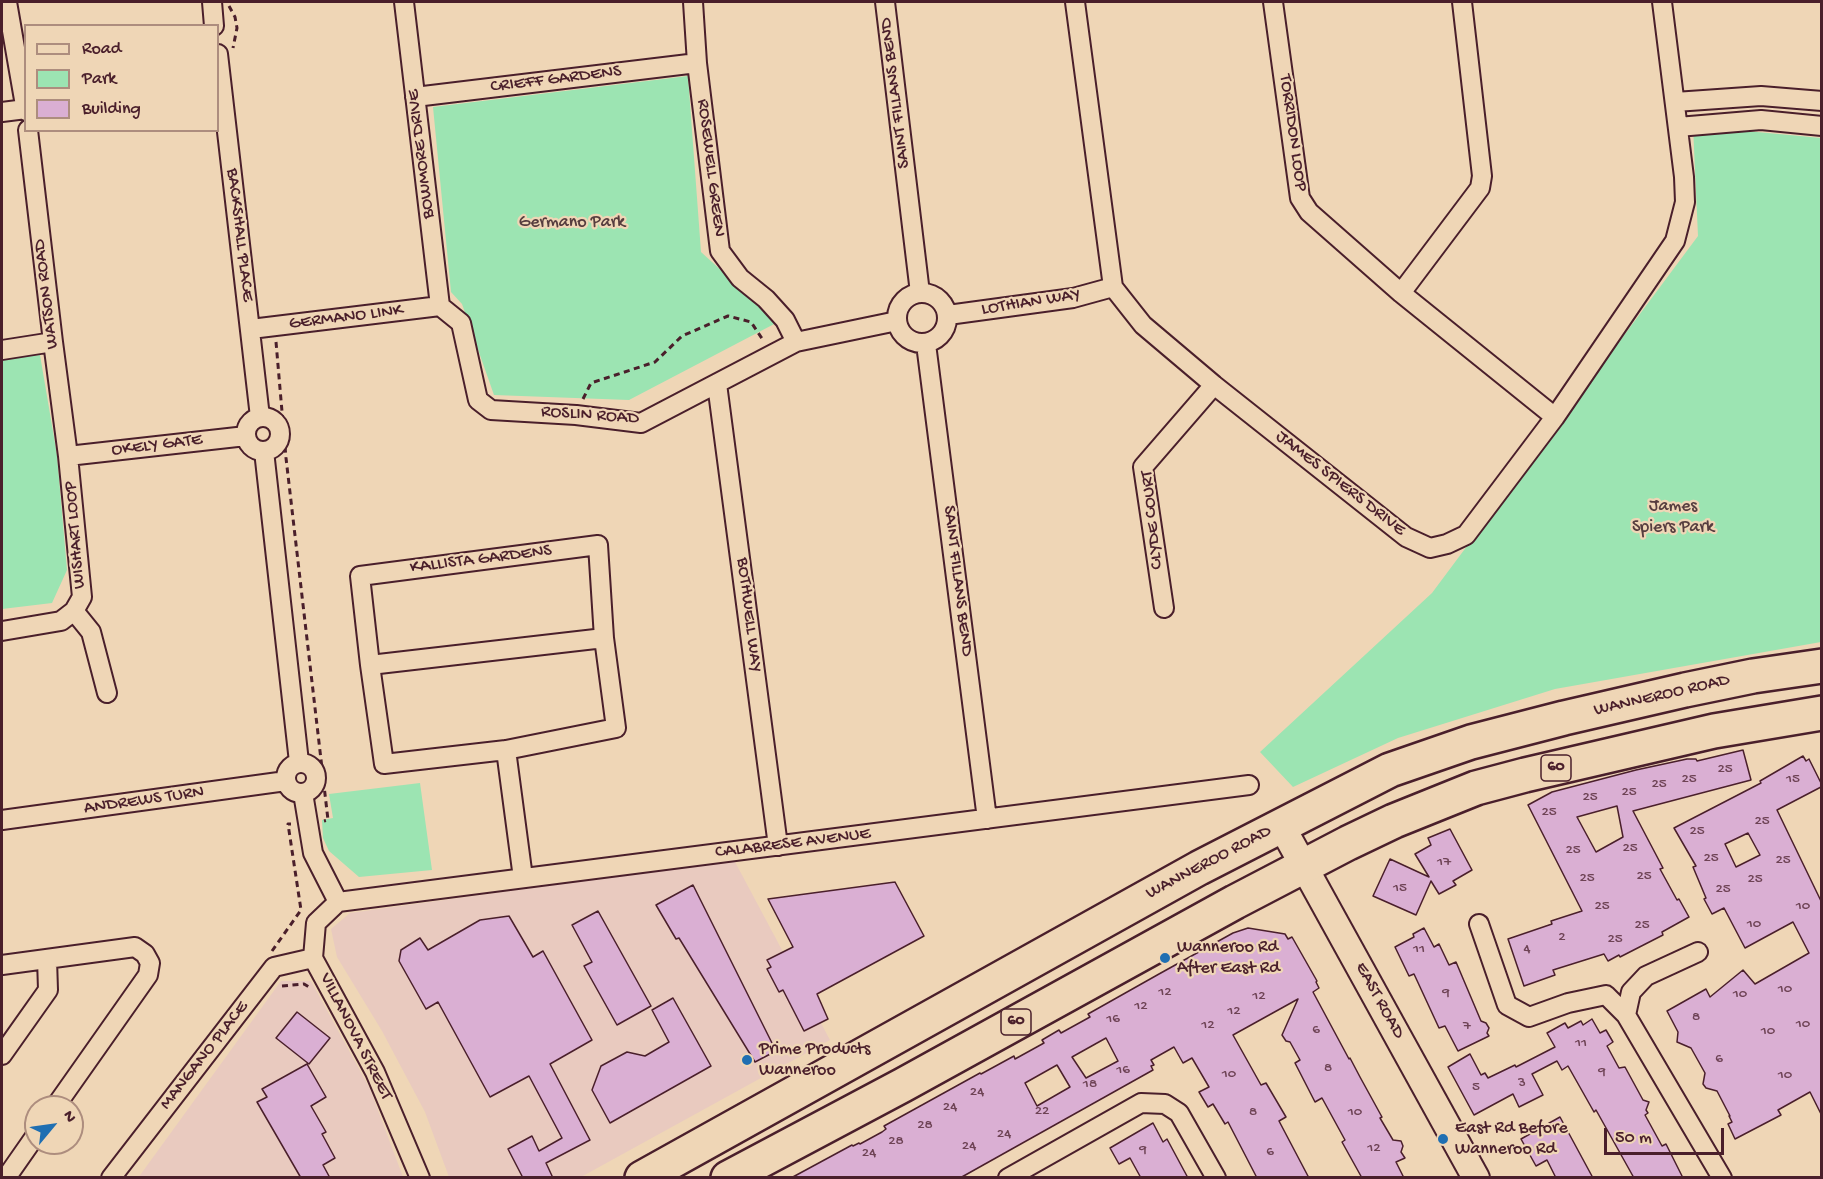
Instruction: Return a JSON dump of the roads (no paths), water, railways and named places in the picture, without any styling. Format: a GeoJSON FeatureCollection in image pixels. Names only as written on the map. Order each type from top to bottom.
{"type":"FeatureCollection","features":[{"type":"Feature","properties":{"kind":"highway","name":"WANNEROO ROAD"},"geometry":{"type":"LineString","coordinates":[[642,1178],[895,1035],[1281,825],[1390,770],[1471,742],[1685,690],[1753,676],[1821,666]]}},
{"type":"Feature","properties":{"kind":"highway","name":"60"},"geometry":{"type":"LineString","coordinates":[[728,1178],[1304,866],[1394,821],[1476,788],[1535,773],[1714,731],[1821,713]]}},
{"type":"Feature","properties":{"kind":"highway"},"geometry":{"type":"LineString","coordinates":[[765,1110],[809,1096],[928,1032],[941,1031],[949,1039],[951,1048],[946,1061]]}},
{"type":"Feature","properties":{"kind":"street"},"geometry":{"type":"LineString","coordinates":[[7,2],[24,104]]}},
{"type":"Feature","properties":{"kind":"street"},"geometry":{"type":"LineString","coordinates":[[212,2],[214,24]]}},
{"type":"Feature","properties":{"kind":"street","name":"BOWMORE DRIVE"},"geometry":{"type":"LineString","coordinates":[[404,2],[440,306]]}},
{"type":"Feature","properties":{"kind":"street","name":"ROSEWELL GREEN"},"geometry":{"type":"LineString","coordinates":[[693,2],[697,63],[720,251],[740,278],[766,299],[785,320],[796,342]]}},
{"type":"Feature","properties":{"kind":"street","name":"SAINT FILLANS BEND"},"geometry":{"type":"LineString","coordinates":[[885,2],[920,293]]}},
{"type":"Feature","properties":{"kind":"street"},"geometry":{"type":"LineString","coordinates":[[1075,2],[1113,287]]}},
{"type":"Feature","properties":{"kind":"street","name":"TORRIDON LOOP"},"geometry":{"type":"LineString","coordinates":[[1273,2],[1300,198],[1309,212],[1401,292],[1556,417]]}},
{"type":"Feature","properties":{"kind":"street"},"geometry":{"type":"LineString","coordinates":[[1401,292],[1480,188],[1482,176],[1462,2]]}},
{"type":"Feature","properties":{"kind":"street","name":"JAMES SPIERS DRIVE"},"geometry":{"type":"LineString","coordinates":[[1113,287],[1143,325],[1214,385],[1406,537],[1430,548],[1447,544],[1466,535],[1556,417],[1675,241],[1685,202],[1676,102],[1662,2]]}},
{"type":"Feature","properties":{"kind":"street","name":"CRIEFF GARDENS"},"geometry":{"type":"LineString","coordinates":[[415,97],[697,63]]}},
{"type":"Feature","properties":{"kind":"street","name":"BACKSHALL PLACE"},"geometry":{"type":"LineString","coordinates":[[219,88],[251,328],[260,417]]}},
{"type":"Feature","properties":{"kind":"street"},"geometry":{"type":"LineString","coordinates":[[1676,102],[1761,96],[1821,100]]}},
{"type":"Feature","properties":{"kind":"street"},"geometry":{"type":"LineString","coordinates":[[2,112],[24,110]]}},
{"type":"Feature","properties":{"kind":"street"},"geometry":{"type":"LineString","coordinates":[[1678,127],[1761,120],[1821,126]]}},
{"type":"Feature","properties":{"kind":"street","name":"WATSON ROAD"},"geometry":{"type":"LineString","coordinates":[[28,132],[68,456]]}},
{"type":"Feature","properties":{"kind":"street","name":"LOTHIAN WAY"},"geometry":{"type":"LineString","coordinates":[[948,315],[1073,298],[1113,287]]}},
{"type":"Feature","properties":{"kind":"street"},"geometry":{"type":"LineString","coordinates":[[920,293],[937,297],[948,315],[944,332],[938,339],[926,344],[917,344],[909,340],[902,334],[897,321],[897,312],[901,304],[907,297],[920,293]]}},
{"type":"Feature","properties":{"kind":"street","name":"ROSLIN ROAD"},"geometry":{"type":"LineString","coordinates":[[440,306],[461,323],[478,400],[491,410],[576,415],[641,423],[796,342],[897,321]]}},
{"type":"Feature","properties":{"kind":"street","name":"GERMANO LINK"},"geometry":{"type":"LineString","coordinates":[[251,328],[440,306]]}},
{"type":"Feature","properties":{"kind":"street"},"geometry":{"type":"LineString","coordinates":[[2,350],[53,342]]}},
{"type":"Feature","properties":{"kind":"street","name":"SAINT FILLANS BEND"},"geometry":{"type":"LineString","coordinates":[[926,344],[987,819]]}},
{"type":"Feature","properties":{"kind":"street","name":"BOTHWELL WAY"},"geometry":{"type":"LineString","coordinates":[[717,384],[778,846]]}},
{"type":"Feature","properties":{"kind":"street","name":"CLYDE COURT"},"geometry":{"type":"LineString","coordinates":[[1164,608],[1143,467],[1214,385]]}},
{"type":"Feature","properties":{"kind":"street"},"geometry":{"type":"LineString","coordinates":[[260,417],[272,420],[279,429],[278,441],[270,450],[254,449],[246,436],[249,424],[260,417]]}},
{"type":"Feature","properties":{"kind":"street","name":"OKELY GATE"},"geometry":{"type":"LineString","coordinates":[[68,456],[246,436]]}},
{"type":"Feature","properties":{"kind":"street"},"geometry":{"type":"LineString","coordinates":[[264,451],[299,762]]}},
{"type":"Feature","properties":{"kind":"street","name":"WISHART LOOP"},"geometry":{"type":"LineString","coordinates":[[2,631],[61,621],[74,611],[82,597],[68,456]]}},
{"type":"Feature","properties":{"kind":"street","name":"KALLISTA GARDENS"},"geometry":{"type":"LineString","coordinates":[[598,545],[604,638],[616,728],[506,750],[384,764],[370,665],[360,576],[598,545]]}},
{"type":"Feature","properties":{"kind":"street","name":"WISHART LOOP"},"geometry":{"type":"LineString","coordinates":[[74,611],[91,632],[107,693]]}},
{"type":"Feature","properties":{"kind":"street"},"geometry":{"type":"LineString","coordinates":[[370,665],[604,638]]}},
{"type":"Feature","properties":{"kind":"street"},"geometry":{"type":"LineString","coordinates":[[506,750],[523,878]]}},
{"type":"Feature","properties":{"kind":"street"},"geometry":{"type":"LineString","coordinates":[[299,762],[309,765],[316,773],[315,783],[303,793],[292,790],[286,781],[290,767],[299,762]]}},
{"type":"Feature","properties":{"kind":"street","name":"ANDREWS TURN"},"geometry":{"type":"LineString","coordinates":[[2,820],[286,781]]}},
{"type":"Feature","properties":{"kind":"street","name":"CALABRESE AVENUE"},"geometry":{"type":"LineString","coordinates":[[338,902],[1249,785]]}},
{"type":"Feature","properties":{"kind":"street"},"geometry":{"type":"LineString","coordinates":[[303,793],[313,853],[338,902]]}},
{"type":"Feature","properties":{"kind":"street","name":"EAST ROAD"},"geometry":{"type":"LineString","coordinates":[[1281,825],[1476,1178]]}},
{"type":"Feature","properties":{"kind":"street","name":"VILLANOVA STREET"},"geometry":{"type":"LineString","coordinates":[[338,902],[316,923],[314,958],[375,1072],[420,1178]]}},
{"type":"Feature","properties":{"kind":"street"},"geometry":{"type":"LineString","coordinates":[[1479,924],[1507,1005],[1529,1017],[1568,1003],[1606,995],[1626,1015],[1722,1178]]}},
{"type":"Feature","properties":{"kind":"street"},"geometry":{"type":"LineString","coordinates":[[2,965],[135,947],[145,954],[150,963],[148,975],[63,1095]]}},
{"type":"Feature","properties":{"kind":"street"},"geometry":{"type":"LineString","coordinates":[[1626,1015],[1631,992],[1646,976],[1698,951]]}},
{"type":"Feature","properties":{"kind":"street","name":"MANGANO PLACE"},"geometry":{"type":"LineString","coordinates":[[111,1178],[274,967],[314,958]]}},
{"type":"Feature","properties":{"kind":"street"},"geometry":{"type":"LineString","coordinates":[[2,1055],[48,990],[47,959]]}},
{"type":"Feature","properties":{"kind":"street"},"geometry":{"type":"LineString","coordinates":[[1008,1178],[1141,1103],[1165,1104],[1179,1113],[1216,1178]]}},
{"type":"Feature","properties":{"kind":"street"},"geometry":{"type":"LineString","coordinates":[[6,1178],[24,1152]]}},
{"type":"Feature","properties":{"kind":"place","name":"Wanneroo Rd After East Rd"},"geometry":{"type":"Point","coordinates":[1165,958]}},
{"type":"Feature","properties":{"kind":"place","name":"Prime Products Wanneroo"},"geometry":{"type":"Point","coordinates":[747,1060]}},
{"type":"Feature","properties":{"kind":"place","name":"East Rd Before Wanneroo Rd"},"geometry":{"type":"Point","coordinates":[1443,1139]}},
{"type":"Feature","properties":{"kind":"park label","name":"Germano Park"},"geometry":{"type":"Point","coordinates":[572,223]}},
{"type":"Feature","properties":{"kind":"park label","name":"James Spiers Park"},"geometry":{"type":"Point","coordinates":[1673,517]}}]}
